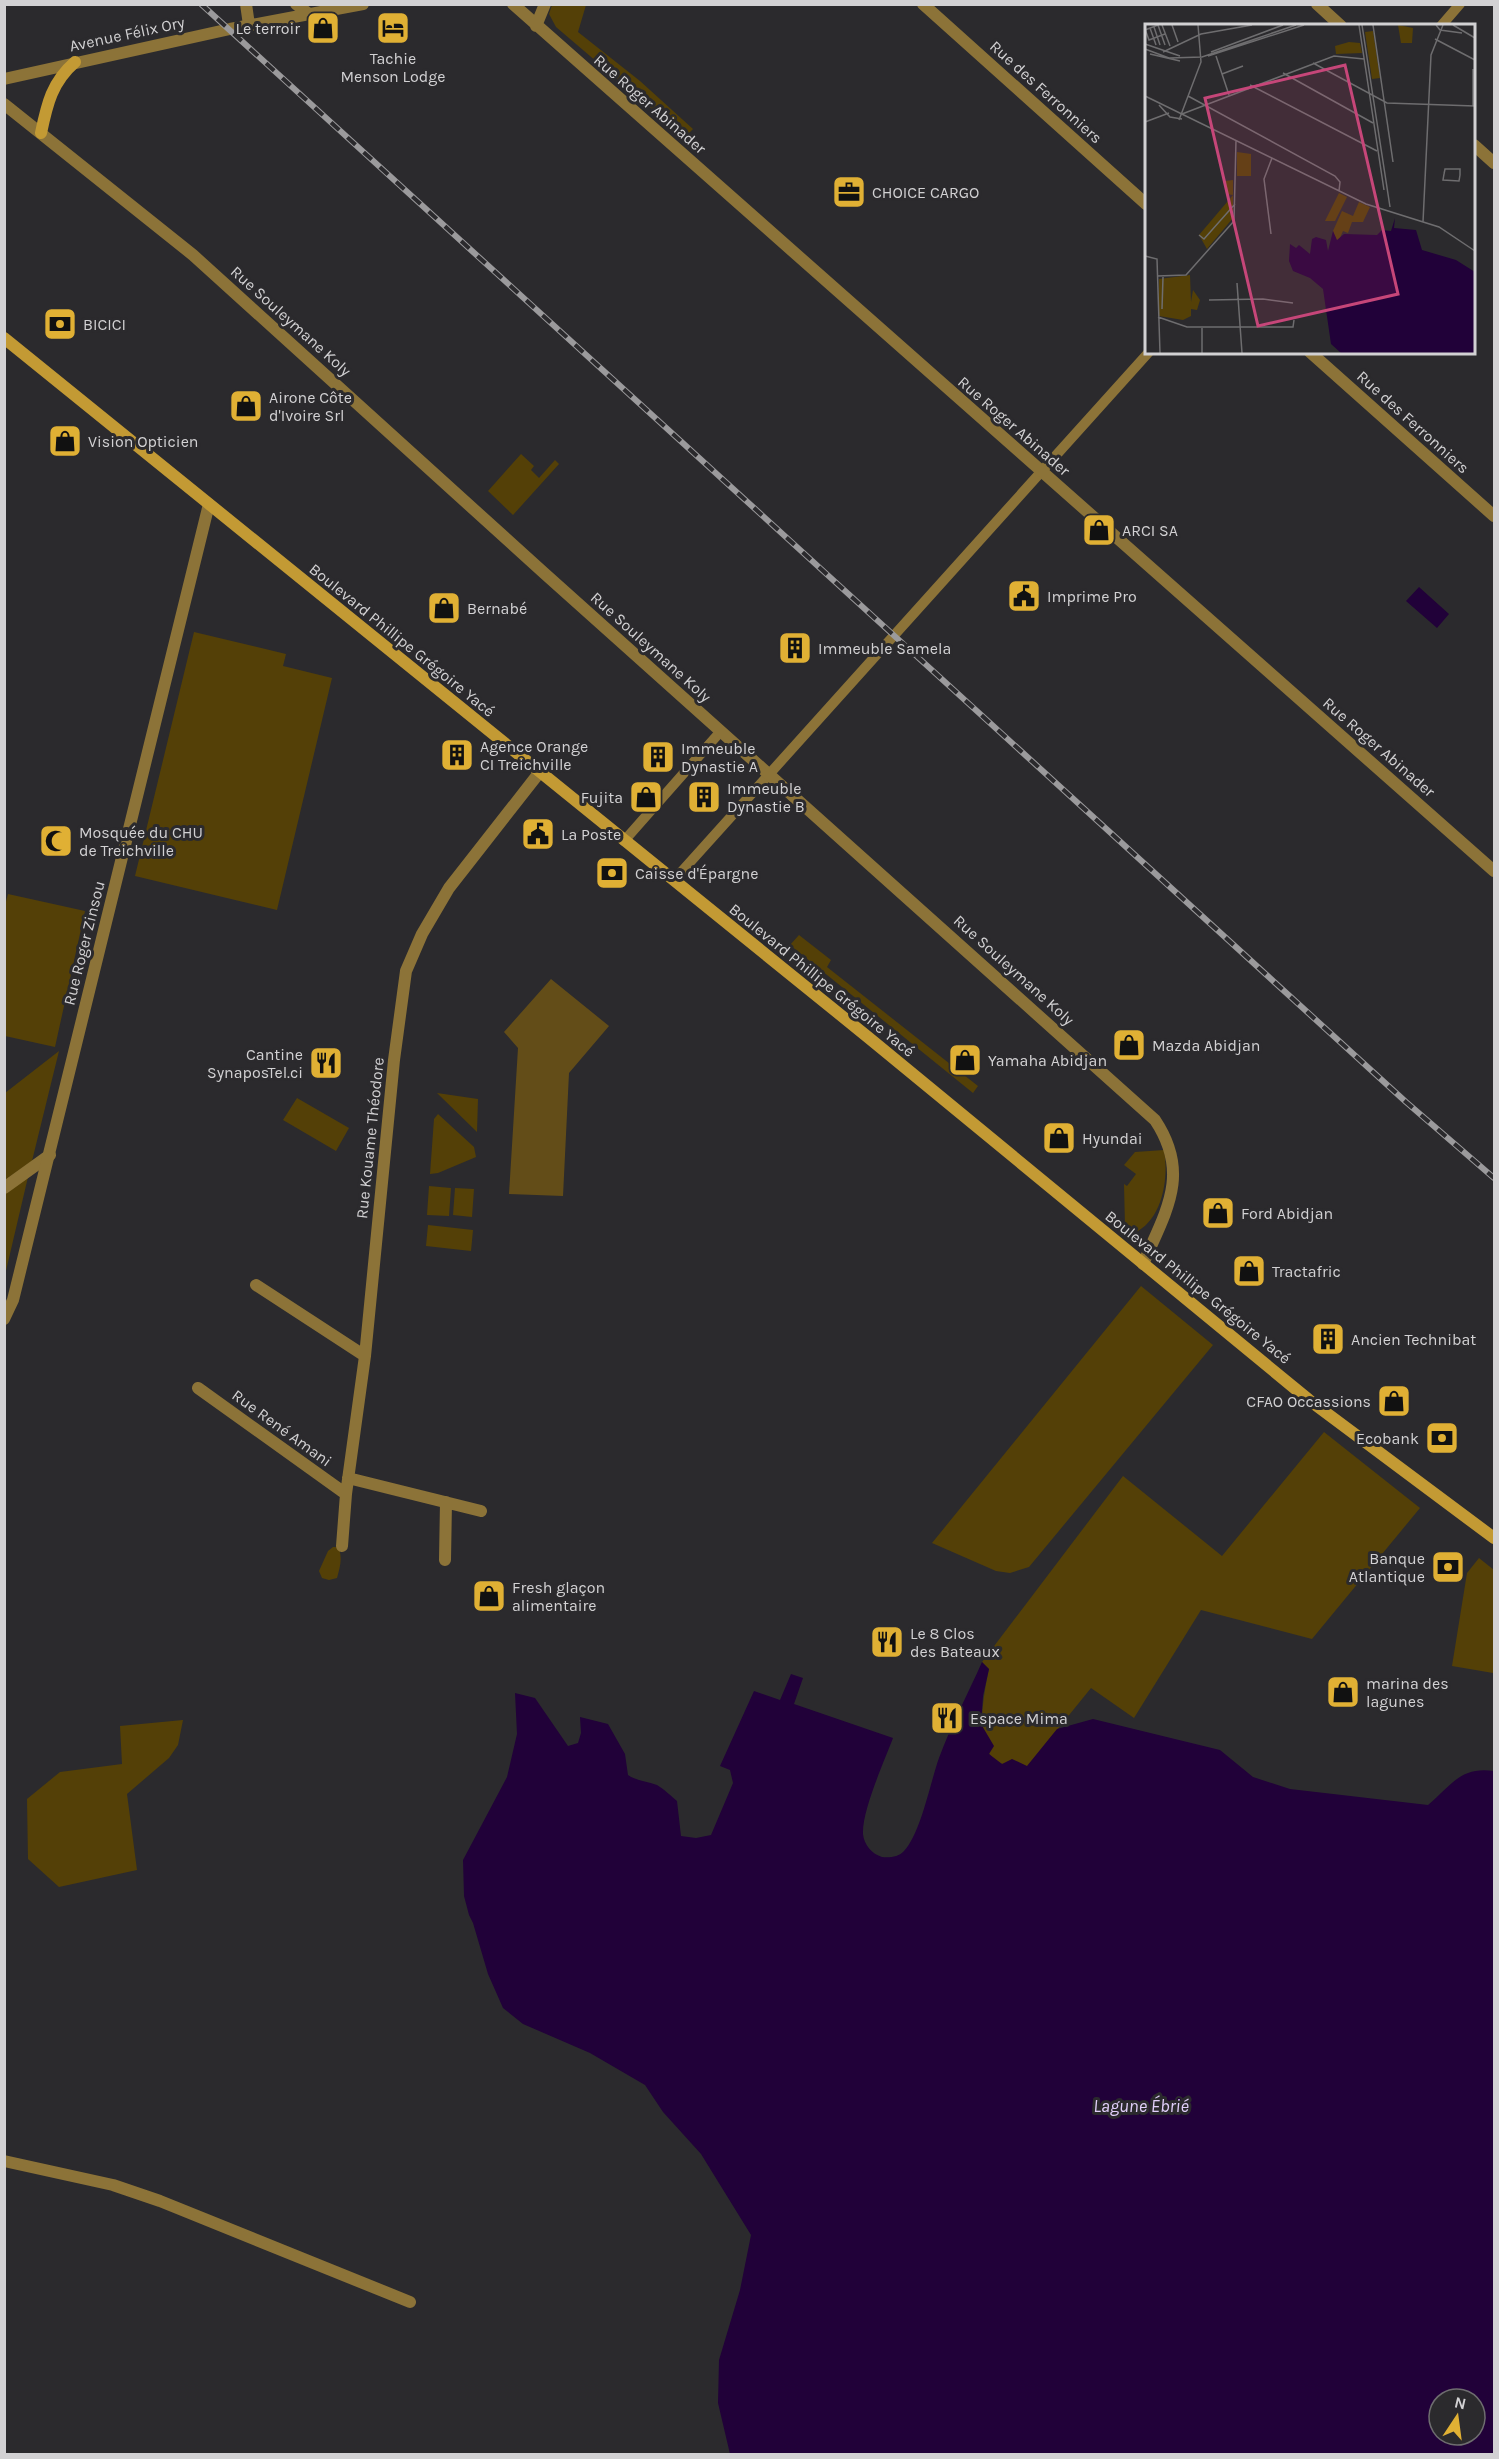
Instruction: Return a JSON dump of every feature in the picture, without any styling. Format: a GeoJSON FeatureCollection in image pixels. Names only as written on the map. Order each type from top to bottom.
{"type":"FeatureCollection","features":[{"type":"Feature","properties":{"kind":"main road"},"geometry":{"type":"LineString","coordinates":[[41,133],[46,108],[55,84],[62,73],[75,62]]}},
{"type":"Feature","properties":{"kind":"main road","name":"Boulevard Phillipe Grégoire Yacé"},"geometry":{"type":"LineString","coordinates":[[4,338],[674,880],[1327,1413],[1488,1531],[1494,1538]]}},
{"type":"Feature","properties":{"kind":"street"},"geometry":{"type":"LineString","coordinates":[[246,4],[249,25]]}},
{"type":"Feature","properties":{"kind":"street"},"geometry":{"type":"LineString","coordinates":[[296,4],[309,14]]}},
{"type":"Feature","properties":{"kind":"street","name":"Avenue Félix Ory"},"geometry":{"type":"LineString","coordinates":[[4,79],[249,25],[363,4]]}},
{"type":"Feature","properties":{"kind":"street","name":"Rue Roger Abinader"},"geometry":{"type":"LineString","coordinates":[[513,4],[1494,872]]}},
{"type":"Feature","properties":{"kind":"street"},"geometry":{"type":"LineString","coordinates":[[536,26],[545,4]]}},
{"type":"Feature","properties":{"kind":"street","name":"Rue des Ferronniers"},"geometry":{"type":"LineString","coordinates":[[923,4],[1145,203]]}},
{"type":"Feature","properties":{"kind":"street"},"geometry":{"type":"LineString","coordinates":[[1317,4],[1339,24]]}},
{"type":"Feature","properties":{"kind":"street"},"geometry":{"type":"LineString","coordinates":[[1443,24],[1460,4]]}},
{"type":"Feature","properties":{"kind":"street","name":"Rue Souleymane Koly"},"geometry":{"type":"LineString","coordinates":[[4,104],[193,255],[1155,1120],[1169,1144],[1174,1180],[1161,1221],[1143,1264]]}},
{"type":"Feature","properties":{"kind":"street"},"geometry":{"type":"LineString","coordinates":[[1475,147],[1494,163]]}},
{"type":"Feature","properties":{"kind":"street"},"geometry":{"type":"LineString","coordinates":[[674,880],[1147,354]]}},
{"type":"Feature","properties":{"kind":"street","name":"Rue des Ferronniers"},"geometry":{"type":"LineString","coordinates":[[1312,354],[1494,516]]}},
{"type":"Feature","properties":{"kind":"street","name":"Rue Roger Zinsou"},"geometry":{"type":"LineString","coordinates":[[4,1319],[13,1300],[50,1155],[209,504]]}},
{"type":"Feature","properties":{"kind":"street"},"geometry":{"type":"LineString","coordinates":[[624,841],[721,731]]}},
{"type":"Feature","properties":{"kind":"street","name":"Rue Kouame Théodore"},"geometry":{"type":"LineString","coordinates":[[342,1546],[346,1494],[365,1356],[393,1071],[406,971],[422,934],[444,896],[539,773]]}},
{"type":"Feature","properties":{"kind":"street"},"geometry":{"type":"LineString","coordinates":[[4,1188],[50,1155]]}},
{"type":"Feature","properties":{"kind":"street"},"geometry":{"type":"LineString","coordinates":[[256,1285],[365,1356]]}},
{"type":"Feature","properties":{"kind":"street","name":"Rue René Amani"},"geometry":{"type":"LineString","coordinates":[[198,1388],[346,1494]]}},
{"type":"Feature","properties":{"kind":"street"},"geometry":{"type":"LineString","coordinates":[[348,1478],[481,1511]]}},
{"type":"Feature","properties":{"kind":"street"},"geometry":{"type":"LineString","coordinates":[[445,1560],[446,1502]]}},
{"type":"Feature","properties":{"kind":"street"},"geometry":{"type":"LineString","coordinates":[[4,2161],[112,2185],[160,2201],[410,2302]]}},
{"type":"Feature","properties":{"kind":"shaded area"},"geometry":{"type":"Polygon","coordinates":[[[552,5],[586,5],[578,32],[640,81],[693,129],[685,137],[556,27],[549,14],[552,5]]]}},
{"type":"Feature","properties":{"kind":"shaded area"},"geometry":{"type":"Polygon","coordinates":[[[521,454],[534,466],[531,470],[539,478],[555,460],[559,464],[513,515],[488,491],[521,454]]]}},
{"type":"Feature","properties":{"kind":"shaded area"},"geometry":{"type":"Polygon","coordinates":[[[194,632],[286,654],[283,666],[332,678],[277,910],[135,876],[194,632]]]}},
{"type":"Feature","properties":{"kind":"shaded area"},"geometry":{"type":"Polygon","coordinates":[[[8,894],[85,911],[55,1047],[5,1036],[4,909],[8,894]]]}},
{"type":"Feature","properties":{"kind":"shaded area"},"geometry":{"type":"Polygon","coordinates":[[[799,935],[831,960],[827,967],[978,1086],[973,1093],[790,945],[799,935]]]}},
{"type":"Feature","properties":{"kind":"shaded area"},"geometry":{"type":"Polygon","coordinates":[[[551,979],[609,1026],[569,1073],[563,1196],[509,1194],[518,1048],[504,1032],[551,979]]]}},
{"type":"Feature","properties":{"kind":"shaded area"},"geometry":{"type":"Polygon","coordinates":[[[59,1051],[32,1161],[5,1180],[5,1093],[59,1051]]]}},
{"type":"Feature","properties":{"kind":"shaded area"},"geometry":{"type":"Polygon","coordinates":[[[437,1093],[478,1099],[477,1132],[437,1093]]]}},
{"type":"Feature","properties":{"kind":"shaded area"},"geometry":{"type":"Polygon","coordinates":[[[297,1098],[349,1128],[336,1151],[283,1120],[297,1098]]]}},
{"type":"Feature","properties":{"kind":"shaded area"},"geometry":{"type":"Polygon","coordinates":[[[438,1114],[474,1147],[476,1157],[438,1173],[430,1174],[434,1119],[438,1114]]]}},
{"type":"Feature","properties":{"kind":"shaded area"},"geometry":{"type":"Polygon","coordinates":[[[1164,1150],[1166,1173],[1162,1197],[1152,1218],[1134,1233],[1125,1227],[1124,1184],[1127,1186],[1136,1174],[1124,1165],[1135,1152],[1164,1150]]]}},
{"type":"Feature","properties":{"kind":"shaded area"},"geometry":{"type":"Polygon","coordinates":[[[28,1177],[5,1275],[5,1194],[28,1177]]]}},
{"type":"Feature","properties":{"kind":"shaded area"},"geometry":{"type":"Polygon","coordinates":[[[429,1186],[451,1188],[449,1216],[427,1215],[429,1186]]]}},
{"type":"Feature","properties":{"kind":"shaded area"},"geometry":{"type":"Polygon","coordinates":[[[455,1188],[474,1189],[472,1217],[453,1215],[455,1188]]]}},
{"type":"Feature","properties":{"kind":"shaded area"},"geometry":{"type":"Polygon","coordinates":[[[428,1225],[473,1230],[471,1251],[426,1246],[428,1225]]]}},
{"type":"Feature","properties":{"kind":"shaded area"},"geometry":{"type":"Polygon","coordinates":[[[1141,1286],[1213,1345],[1029,1567],[1010,1573],[996,1571],[932,1543],[1141,1286]]]}},
{"type":"Feature","properties":{"kind":"shaded area"},"geometry":{"type":"Polygon","coordinates":[[[1324,1432],[1420,1508],[1312,1639],[1201,1610],[1134,1718],[1091,1688],[1027,1767],[1003,1764],[993,1758],[983,1736],[983,1707],[989,1669],[982,1662],[1123,1476],[1222,1556],[1324,1432]]]}},
{"type":"Feature","properties":{"kind":"shaded area"},"geometry":{"type":"Polygon","coordinates":[[[333,1547],[338,1547],[341,1562],[337,1578],[329,1580],[322,1578],[319,1571],[328,1551],[333,1547]]]}},
{"type":"Feature","properties":{"kind":"shaded area"},"geometry":{"type":"Polygon","coordinates":[[[1479,1558],[1494,1570],[1493,1673],[1452,1666],[1467,1573],[1479,1558]]]}},
{"type":"Feature","properties":{"kind":"shaded area"},"geometry":{"type":"Polygon","coordinates":[[[183,1720],[178,1745],[169,1758],[127,1794],[137,1870],[59,1887],[28,1859],[27,1799],[60,1772],[122,1764],[120,1726],[183,1720]]]}},
{"type":"Feature","properties":{"kind":"water"},"geometry":{"type":"Polygon","coordinates":[[[1419,587],[1449,614],[1437,628],[1406,601],[1419,587]]]}},
{"type":"Feature","properties":{"kind":"water","name":"Lagune Ébrié"},"geometry":{"type":"Polygon","coordinates":[[[982,1662],[989,1669],[983,1696],[981,1724],[994,1746],[989,1754],[1002,1764],[1012,1759],[1027,1766],[1057,1729],[1093,1719],[1220,1750],[1253,1777],[1290,1789],[1428,1805],[1464,1775],[1482,1770],[1494,1771],[1494,2454],[730,2454],[718,2403],[719,2360],[740,2290],[751,2235],[701,2154],[663,2112],[645,2085],[590,2053],[523,2024],[503,2008],[488,1974],[469,1915],[464,1896],[463,1860],[507,1777],[517,1734],[515,1693],[535,1698],[568,1746],[578,1743],[581,1733],[580,1717],[608,1724],[625,1754],[628,1775],[657,1785],[677,1801],[681,1836],[696,1838],[711,1835],[733,1783],[730,1770],[720,1766],[754,1691],[780,1700],[791,1674],[803,1678],[794,1704],[893,1738],[870,1799],[863,1834],[867,1845],[882,1857],[897,1856],[910,1843],[954,1722],[982,1662]]]}},
{"type":"Feature","properties":{"kind":"railway"},"geometry":{"type":"LineString","coordinates":[[201,4],[1406,1102],[1494,1178]]}},
{"type":"Feature","properties":{"kind":"place","name":"Le terroir"},"geometry":{"type":"Point","coordinates":[323,28]}},
{"type":"Feature","properties":{"kind":"place","name":"Tachie Menson Lodge"},"geometry":{"type":"Point","coordinates":[393,28]}},
{"type":"Feature","properties":{"kind":"place","name":"CHOICE CARGO"},"geometry":{"type":"Point","coordinates":[849,192]}},
{"type":"Feature","properties":{"kind":"place","name":"BICICI"},"geometry":{"type":"Point","coordinates":[60,324]}},
{"type":"Feature","properties":{"kind":"place","name":"Airone Côte d'Ivoire Srl"},"geometry":{"type":"Point","coordinates":[246,406]}},
{"type":"Feature","properties":{"kind":"place","name":"Vision Opticien"},"geometry":{"type":"Point","coordinates":[65,441]}},
{"type":"Feature","properties":{"kind":"place","name":"ARCI SA"},"geometry":{"type":"Point","coordinates":[1099,530]}},
{"type":"Feature","properties":{"kind":"place","name":"Imprime Pro"},"geometry":{"type":"Point","coordinates":[1024,596]}},
{"type":"Feature","properties":{"kind":"place","name":"Bernabé"},"geometry":{"type":"Point","coordinates":[444,608]}},
{"type":"Feature","properties":{"kind":"place","name":"Immeuble Samela"},"geometry":{"type":"Point","coordinates":[795,648]}},
{"type":"Feature","properties":{"kind":"place","name":"Agence Orange CI Treichville"},"geometry":{"type":"Point","coordinates":[457,755]}},
{"type":"Feature","properties":{"kind":"place","name":"Immeuble Dynastie A"},"geometry":{"type":"Point","coordinates":[658,757]}},
{"type":"Feature","properties":{"kind":"place","name":"Fujita"},"geometry":{"type":"Point","coordinates":[646,797]}},
{"type":"Feature","properties":{"kind":"place","name":"Immeuble Dynastie B"},"geometry":{"type":"Point","coordinates":[704,797]}},
{"type":"Feature","properties":{"kind":"place","name":"La Poste"},"geometry":{"type":"Point","coordinates":[538,834]}},
{"type":"Feature","properties":{"kind":"place","name":"Mosquée du CHU de Treichville"},"geometry":{"type":"Point","coordinates":[56,841]}},
{"type":"Feature","properties":{"kind":"place","name":"Caisse d'Épargne"},"geometry":{"type":"Point","coordinates":[612,873]}},
{"type":"Feature","properties":{"kind":"place","name":"Mazda Abidjan"},"geometry":{"type":"Point","coordinates":[1129,1045]}},
{"type":"Feature","properties":{"kind":"place","name":"Yamaha Abidjan"},"geometry":{"type":"Point","coordinates":[965,1060]}},
{"type":"Feature","properties":{"kind":"place","name":"Cantine SynaposTel.ci"},"geometry":{"type":"Point","coordinates":[326,1063]}},
{"type":"Feature","properties":{"kind":"place","name":"Hyundai"},"geometry":{"type":"Point","coordinates":[1059,1138]}},
{"type":"Feature","properties":{"kind":"place","name":"Ford Abidjan"},"geometry":{"type":"Point","coordinates":[1218,1213]}},
{"type":"Feature","properties":{"kind":"place","name":"Tractafric"},"geometry":{"type":"Point","coordinates":[1249,1271]}},
{"type":"Feature","properties":{"kind":"place","name":"Ancien Technibat"},"geometry":{"type":"Point","coordinates":[1328,1339]}},
{"type":"Feature","properties":{"kind":"place","name":"CFAO Occassions"},"geometry":{"type":"Point","coordinates":[1394,1401]}},
{"type":"Feature","properties":{"kind":"place","name":"Ecobank"},"geometry":{"type":"Point","coordinates":[1442,1438]}},
{"type":"Feature","properties":{"kind":"place","name":"Banque Atlantique"},"geometry":{"type":"Point","coordinates":[1448,1567]}},
{"type":"Feature","properties":{"kind":"place","name":"Fresh glaçon alimentaire"},"geometry":{"type":"Point","coordinates":[489,1596]}},
{"type":"Feature","properties":{"kind":"place","name":"Le 8 Clos des Bateaux"},"geometry":{"type":"Point","coordinates":[887,1642]}},
{"type":"Feature","properties":{"kind":"place","name":"marina des lagunes"},"geometry":{"type":"Point","coordinates":[1343,1692]}},
{"type":"Feature","properties":{"kind":"place","name":"Espace Mima"},"geometry":{"type":"Point","coordinates":[947,1718]}}]}
